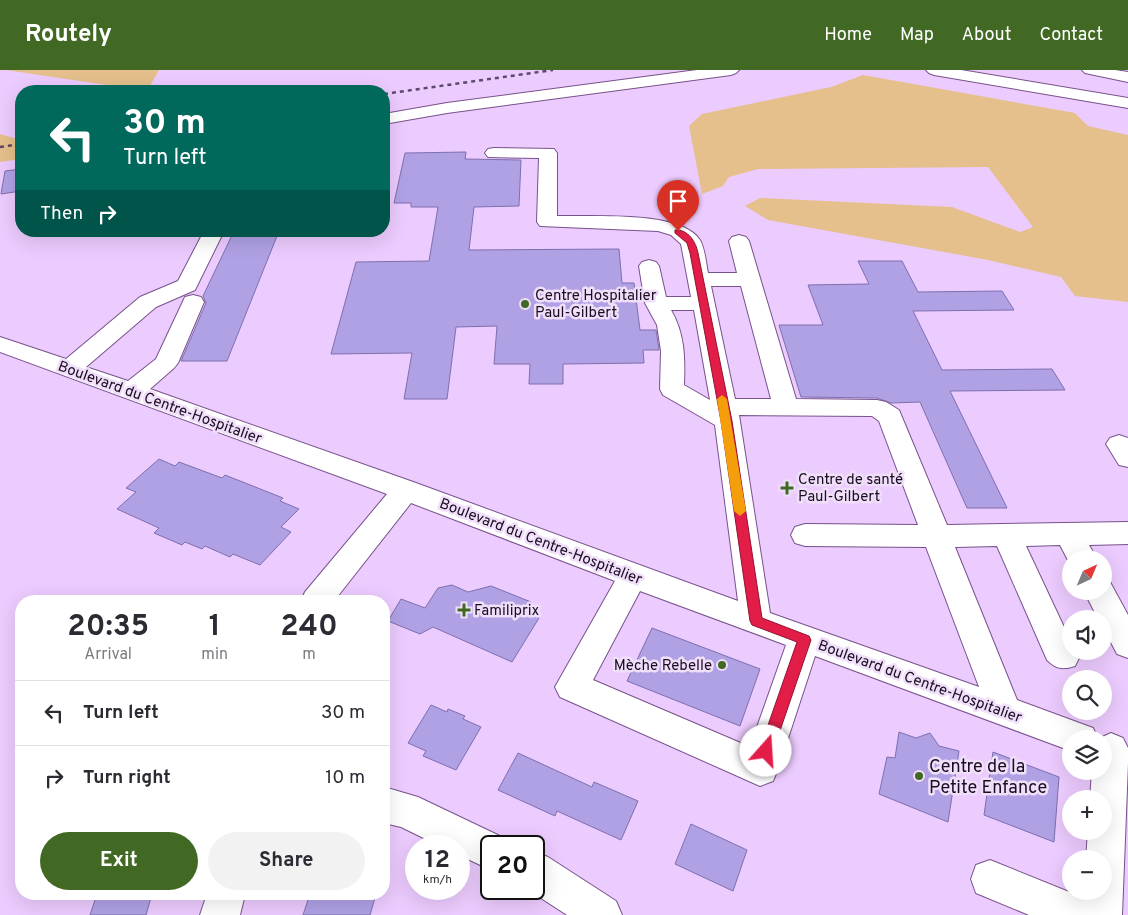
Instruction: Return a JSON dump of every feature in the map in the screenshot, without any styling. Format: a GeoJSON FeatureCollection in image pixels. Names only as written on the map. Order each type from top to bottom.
{"type":"FeatureCollection","features":[{"type":"Feature","properties":{"kind":"main road"},"geometry":{"type":"LineString","coordinates":[[390,118],[447,108],[731,70]]}},
{"type":"Feature","properties":{"kind":"main road"},"geometry":{"type":"LineString","coordinates":[[934,70],[1128,103]]}},
{"type":"Feature","properties":{"kind":"main road"},"geometry":{"type":"LineString","coordinates":[[1007,70],[1128,92]]}},
{"type":"Feature","properties":{"kind":"main road"},"geometry":{"type":"LineString","coordinates":[[1090,70],[1128,77]]}},
{"type":"Feature","properties":{"kind":"main road"},"geometry":{"type":"LineString","coordinates":[[494,153],[548,153],[547,222],[660,225],[678,231],[691,242],[725,414],[756,621]]}},
{"type":"Feature","properties":{"kind":"main road"},"geometry":{"type":"LineString","coordinates":[[69,369],[148,302],[187,285],[211,237]]}},
{"type":"Feature","properties":{"kind":"main road"},"geometry":{"type":"LineString","coordinates":[[739,241],[786,407]]}},
{"type":"Feature","properties":{"kind":"main road"},"geometry":{"type":"LineString","coordinates":[[649,266],[656,303],[668,325],[673,351],[672,388],[725,414],[786,407],[877,408],[890,416],[1006,712]]}},
{"type":"Feature","properties":{"kind":"main road"},"geometry":{"type":"LineString","coordinates":[[699,280],[749,279]]}},
{"type":"Feature","properties":{"kind":"main road"},"geometry":{"type":"LineString","coordinates":[[132,391],[166,363],[193,302]]}},
{"type":"Feature","properties":{"kind":"main road"},"geometry":{"type":"LineString","coordinates":[[656,303],[704,304]]}},
{"type":"Feature","properties":{"kind":"main road","name":"Boulevard du Centre-Hospitalier"},"geometry":{"type":"LineString","coordinates":[[0,344],[406,490],[804,640],[1062,732]]}},
{"type":"Feature","properties":{"kind":"main road"},"geometry":{"type":"LineString","coordinates":[[321,595],[406,490]]}},
{"type":"Feature","properties":{"kind":"main road"},"geometry":{"type":"LineString","coordinates":[[804,535],[938,536],[1007,534],[1075,546],[1128,533]]}},
{"type":"Feature","properties":{"kind":"main road"},"geometry":{"type":"LineString","coordinates":[[1007,534],[1058,650],[1062,654]]}},
{"type":"Feature","properties":{"kind":"main road"},"geometry":{"type":"LineString","coordinates":[[633,576],[572,687],[760,768],[804,640]]}},
{"type":"Feature","properties":{"kind":"main road"},"geometry":{"type":"LineString","coordinates":[[1104,600],[1128,644]]}},
{"type":"Feature","properties":{"kind":"main road"},"geometry":{"type":"LineString","coordinates":[[1105,850],[1106,780]]}},
{"type":"Feature","properties":{"kind":"main road"},"geometry":{"type":"LineString","coordinates":[[390,806],[405,810],[480,846]]}},
{"type":"Feature","properties":{"kind":"main road"},"geometry":{"type":"LineString","coordinates":[[545,878],[602,915]]}},
{"type":"Feature","properties":{"kind":"main road"},"geometry":{"type":"LineString","coordinates":[[990,879],[1076,915]]}},
{"type":"Feature","properties":{"kind":"main road"},"geometry":{"type":"LineString","coordinates":[[220,915],[224,900]]}},
{"type":"Feature","properties":{"kind":"main road"},"geometry":{"type":"LineString","coordinates":[[1102,915],[1103,900]]}},
{"type":"Feature","properties":{"kind":"shaded area"},"geometry":{"type":"Polygon","coordinates":[[[6,70],[159,70],[150,85],[107,85],[6,70]]]}},
{"type":"Feature","properties":{"kind":"shaded area"},"geometry":{"type":"Polygon","coordinates":[[[863,75],[1075,113],[1088,126],[1128,135],[1128,302],[1075,296],[1061,277],[988,260],[768,220],[745,206],[760,198],[952,207],[1020,232],[1033,227],[988,167],[758,169],[729,177],[723,186],[702,194],[689,126],[702,114],[831,87],[863,75]]]}},
{"type":"Feature","properties":{"kind":"shaded area"},"geometry":{"type":"Polygon","coordinates":[[[0,134],[15,138],[15,160],[0,162],[0,134]]]}},
{"type":"Feature","properties":{"kind":"building","name":"Centre Hospitalier Paul-Gilbert"},"geometry":{"type":"Polygon","coordinates":[[[466,152],[465,159],[521,160],[519,206],[474,207],[469,250],[619,249],[622,283],[634,283],[640,330],[656,330],[659,350],[643,350],[644,363],[563,364],[563,384],[529,384],[530,364],[494,364],[497,326],[456,327],[447,399],[404,399],[412,353],[331,354],[356,262],[429,261],[438,207],[411,207],[411,203],[394,203],[405,153],[466,152]]]}},
{"type":"Feature","properties":{"kind":"building"},"geometry":{"type":"Polygon","coordinates":[[[15,170],[15,192],[1,194],[5,171],[15,170]]]}},
{"type":"Feature","properties":{"kind":"building"},"geometry":{"type":"Polygon","coordinates":[[[231,237],[277,237],[227,361],[181,361],[206,303],[203,296],[231,237]]]}},
{"type":"Feature","properties":{"kind":"building"},"geometry":{"type":"Polygon","coordinates":[[[858,261],[902,261],[918,292],[1002,291],[1014,310],[913,311],[942,370],[1052,369],[1065,390],[950,391],[1007,508],[967,508],[920,402],[891,403],[877,398],[801,397],[779,325],[823,325],[808,285],[869,284],[858,261]]]}},
{"type":"Feature","properties":{"kind":"building"},"geometry":{"type":"Polygon","coordinates":[[[159,459],[175,466],[179,462],[222,478],[225,475],[283,498],[280,501],[299,509],[281,527],[291,532],[260,565],[233,554],[230,557],[205,546],[202,549],[185,542],[182,545],[154,533],[159,528],[117,509],[136,492],[126,488],[159,459]]]}},
{"type":"Feature","properties":{"kind":"building"},"geometry":{"type":"Polygon","coordinates":[[[452,585],[468,592],[491,586],[531,602],[539,618],[512,662],[433,627],[420,634],[390,622],[390,618],[401,599],[425,608],[438,588],[452,585]]]}},
{"type":"Feature","properties":{"kind":"building"},"geometry":{"type":"Polygon","coordinates":[[[652,628],[760,669],[740,726],[627,681],[652,628]]]}},
{"type":"Feature","properties":{"kind":"building"},"geometry":{"type":"Polygon","coordinates":[[[431,705],[447,712],[448,709],[465,716],[463,719],[481,727],[456,770],[423,756],[426,751],[408,743],[431,705]]]}},
{"type":"Feature","properties":{"kind":"building","name":"Centre de la Petite Enfance"},"geometry":{"type":"Polygon","coordinates":[[[899,732],[916,738],[930,733],[939,746],[959,751],[948,822],[879,794],[887,757],[895,758],[899,732]]]}},
{"type":"Feature","properties":{"kind":"building"},"geometry":{"type":"Polygon","coordinates":[[[993,752],[1059,777],[1054,842],[984,815],[993,752]]]}},
{"type":"Feature","properties":{"kind":"building"},"geometry":{"type":"Polygon","coordinates":[[[518,753],[592,787],[594,782],[638,801],[621,840],[557,811],[555,816],[498,790],[518,753]]]}},
{"type":"Feature","properties":{"kind":"building"},"geometry":{"type":"Polygon","coordinates":[[[691,824],[747,850],[733,891],[675,864],[691,824]]]}},
{"type":"Feature","properties":{"kind":"building"},"geometry":{"type":"Polygon","coordinates":[[[95,900],[150,900],[146,915],[90,915],[95,900]]]}},
{"type":"Feature","properties":{"kind":"building"},"geometry":{"type":"Polygon","coordinates":[[[308,900],[374,900],[370,915],[303,915],[308,900]]]}},
{"type":"Feature","properties":{"kind":"railway"},"geometry":{"type":"LineString","coordinates":[[390,93],[553,70]]}},
{"type":"Feature","properties":{"kind":"railway"},"geometry":{"type":"LineString","coordinates":[[0,147],[15,145]]}},
{"type":"Feature","properties":{"kind":"slow traffic"},"geometry":{"type":"LineString","coordinates":[[722,399],[740,511]]}},
{"type":"Feature","properties":{"kind":"place","name":"Centre Hospitalier Paul-Gilbert"},"geometry":{"type":"Point","coordinates":[525,304]}},
{"type":"Feature","properties":{"kind":"place","name":"Centre de santé Paul-Gilbert"},"geometry":{"type":"Point","coordinates":[787,488]}},
{"type":"Feature","properties":{"kind":"place","name":"Familiprix"},"geometry":{"type":"Point","coordinates":[464,610]}},
{"type":"Feature","properties":{"kind":"place","name":"Mèche Rebelle"},"geometry":{"type":"Point","coordinates":[722,665]}},
{"type":"Feature","properties":{"kind":"place","name":"Centre de la Petite Enfance"},"geometry":{"type":"Point","coordinates":[919,776]}},
{"type":"Feature","properties":{"kind":"route"},"geometry":{"type":"LineString","coordinates":[[678,231],[691,242],[694,253],[727,421],[756,621],[804,640],[766,751]]}}]}
